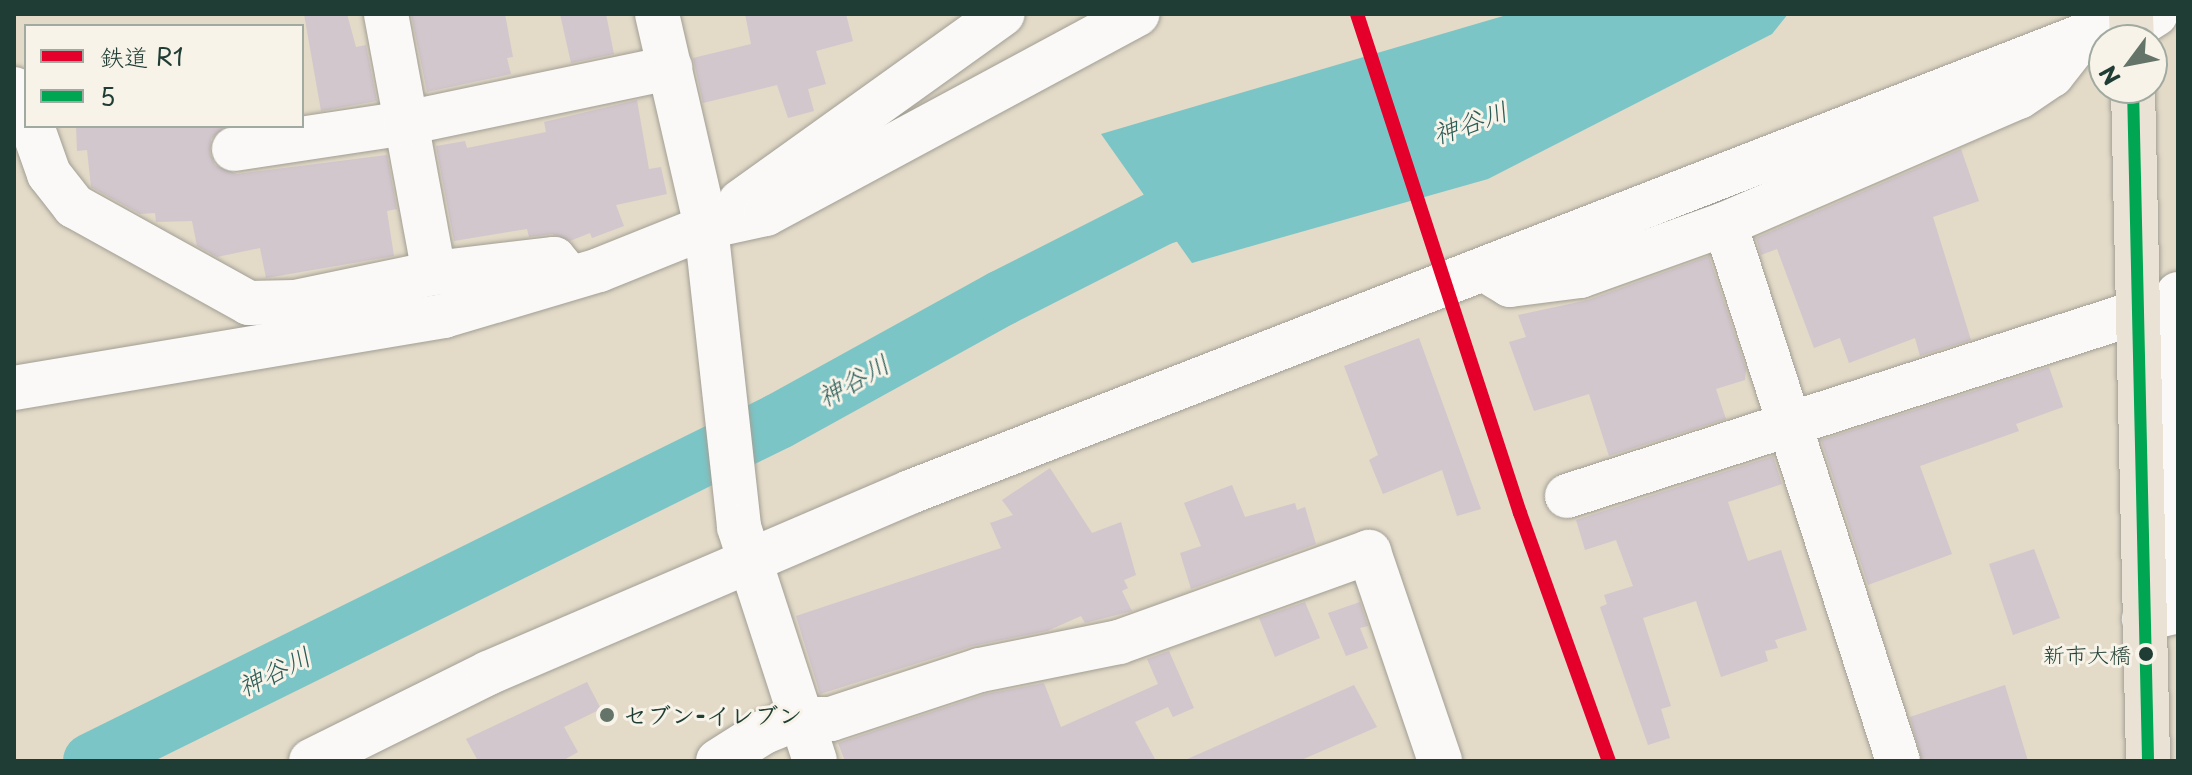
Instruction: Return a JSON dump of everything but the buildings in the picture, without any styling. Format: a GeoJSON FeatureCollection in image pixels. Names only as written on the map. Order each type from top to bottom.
{"type":"FeatureCollection","features":[{"type":"Feature","properties":{"kind":"highway"},"geometry":{"type":"LineString","coordinates":[[2133,104],[2148,761]]}},
{"type":"Feature","properties":{"kind":"street"},"geometry":{"type":"LineString","coordinates":[[386,14],[434,273]]}},
{"type":"Feature","properties":{"kind":"street"},"geometry":{"type":"LineString","coordinates":[[657,14],[706,227],[744,545],[797,719],[815,761]]}},
{"type":"Feature","properties":{"kind":"street"},"geometry":{"type":"LineString","coordinates":[[706,227],[1003,14]]}},
{"type":"Feature","properties":{"kind":"street"},"geometry":{"type":"LineString","coordinates":[[14,388],[444,316],[572,278],[706,227],[766,214],[1138,14]]}},
{"type":"Feature","properties":{"kind":"street"},"geometry":{"type":"LineString","coordinates":[[311,761],[744,545],[910,492],[2088,35]]}},
{"type":"Feature","properties":{"kind":"street"},"geometry":{"type":"LineString","coordinates":[[1485,270],[1510,285],[1580,276],[1725,224],[2019,97],[2052,75],[2082,36]]}},
{"type":"Feature","properties":{"kind":"street"},"geometry":{"type":"LineString","coordinates":[[234,149],[406,123],[670,68]]}},
{"type":"Feature","properties":{"kind":"street"},"geometry":{"type":"LineString","coordinates":[[14,89],[24,106]]}},
{"type":"Feature","properties":{"kind":"street"},"geometry":{"type":"LineString","coordinates":[[33,128],[49,174],[74,206],[249,303],[295,302],[434,273],[554,259],[572,278]]}},
{"type":"Feature","properties":{"kind":"street"},"geometry":{"type":"LineString","coordinates":[[1725,224],[1898,761]]}},
{"type":"Feature","properties":{"kind":"street"},"geometry":{"type":"LineString","coordinates":[[2144,619],[2178,611],[2178,294]]}},
{"type":"Feature","properties":{"kind":"street"},"geometry":{"type":"LineString","coordinates":[[1567,496],[2138,312]]}},
{"type":"Feature","properties":{"kind":"street"},"geometry":{"type":"LineString","coordinates":[[718,761],[764,732],[797,719],[831,719],[980,670],[1119,642],[1369,552],[1440,761]]}},
{"type":"Feature","properties":{"kind":"water"},"geometry":{"type":"Polygon","coordinates":[[[1510,14],[1788,14],[1772,34],[1488,179],[1192,263],[1101,134],[1510,14]]]}},
{"type":"Feature","properties":{"kind":"waterway","name":"神谷川"},"geometry":{"type":"LineString","coordinates":[[91,761],[779,421],[1002,298],[1162,217],[1232,196]]}},
{"type":"Feature","properties":{"kind":"rail line","name":"R1"},"geometry":{"type":"LineString","coordinates":[[1357,14],[1520,513],[1609,761]]}},
{"type":"Feature","properties":{"kind":"transit line","name":"5"},"geometry":{"type":"LineString","coordinates":[[2133,104],[2148,761]]}},
{"type":"Feature","properties":{"kind":"place","name":"新市大橋"},"geometry":{"type":"Point","coordinates":[2146,654]}},
{"type":"Feature","properties":{"kind":"place","name":"セブン-イレブン"},"geometry":{"type":"Point","coordinates":[607,715]}}]}
